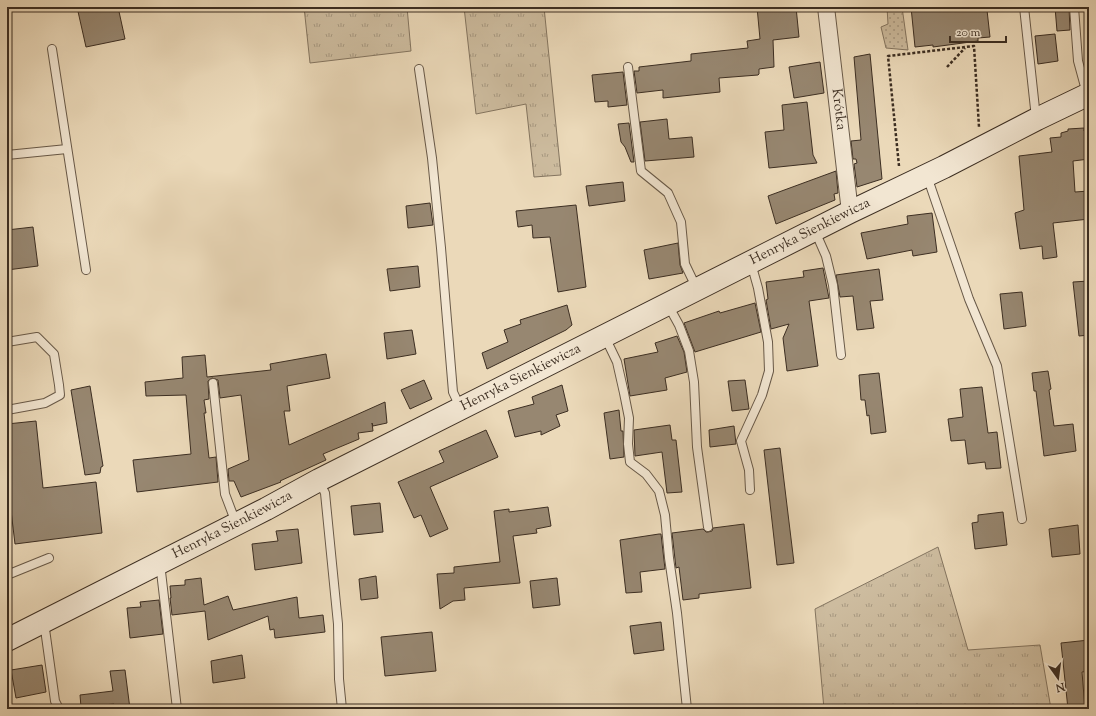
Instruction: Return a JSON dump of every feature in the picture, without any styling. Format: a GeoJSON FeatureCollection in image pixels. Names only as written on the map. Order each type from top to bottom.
{"type":"FeatureCollection","features":[{"type":"Feature","properties":{"kind":"street","name":"Krótka"},"geometry":{"type":"LineString","coordinates":[[826,7],[850,212]]}},
{"type":"Feature","properties":{"kind":"street","name":"Henryka Sienkiewicza"},"geometry":{"type":"LineString","coordinates":[[7,640],[236,524],[319,480],[814,230],[1088,94]]}},
{"type":"Feature","properties":{"kind":"lane"},"geometry":{"type":"LineString","coordinates":[[1024,7],[1036,119]]}},
{"type":"Feature","properties":{"kind":"lane"},"geometry":{"type":"LineString","coordinates":[[1074,7],[1078,61],[1088,94]]}},
{"type":"Feature","properties":{"kind":"lane"},"geometry":{"type":"LineString","coordinates":[[52,49],[86,270]]}},
{"type":"Feature","properties":{"kind":"lane"},"geometry":{"type":"LineString","coordinates":[[628,67],[641,171],[668,193],[681,222],[685,264],[697,290]]}},
{"type":"Feature","properties":{"kind":"lane"},"geometry":{"type":"LineString","coordinates":[[419,69],[432,165],[454,392],[462,409]]}},
{"type":"Feature","properties":{"kind":"lane"},"geometry":{"type":"LineString","coordinates":[[7,155],[67,150]]}},
{"type":"Feature","properties":{"kind":"lane"},"geometry":{"type":"LineString","coordinates":[[927,175],[970,299],[997,366],[1022,519]]}},
{"type":"Feature","properties":{"kind":"lane"},"geometry":{"type":"LineString","coordinates":[[814,230],[826,256],[833,284],[841,355]]}},
{"type":"Feature","properties":{"kind":"lane"},"geometry":{"type":"LineString","coordinates":[[750,490],[749,470],[742,441],[762,395],[769,371],[768,342],[758,288],[751,262]]}},
{"type":"Feature","properties":{"kind":"lane"},"geometry":{"type":"LineString","coordinates":[[668,305],[679,325],[688,352],[694,382],[697,447],[708,527]]}},
{"type":"Feature","properties":{"kind":"lane"},"geometry":{"type":"LineString","coordinates":[[605,336],[617,362],[629,418],[628,444],[630,462],[646,474],[659,491],[665,515],[687,709]]}},
{"type":"Feature","properties":{"kind":"lane"},"geometry":{"type":"LineString","coordinates":[[7,342],[37,337],[54,354],[60,394],[45,403],[7,410]]}},
{"type":"Feature","properties":{"kind":"lane"},"geometry":{"type":"LineString","coordinates":[[213,383],[225,494],[236,524]]}},
{"type":"Feature","properties":{"kind":"lane"},"geometry":{"type":"LineString","coordinates":[[319,480],[325,493],[326,501],[338,624],[342,709]]}},
{"type":"Feature","properties":{"kind":"lane"},"geometry":{"type":"LineString","coordinates":[[7,575],[48,558]]}},
{"type":"Feature","properties":{"kind":"lane"},"geometry":{"type":"LineString","coordinates":[[160,562],[177,709]]}},
{"type":"Feature","properties":{"kind":"lane"},"geometry":{"type":"LineString","coordinates":[[44,621],[55,701],[59,709]]}},
{"type":"Feature","properties":{"kind":"path"},"geometry":{"type":"LineString","coordinates":[[970,42],[971,47]]}},
{"type":"Feature","properties":{"kind":"path"},"geometry":{"type":"LineString","coordinates":[[899,169],[888,56],[974,46],[979,128]]}},
{"type":"Feature","properties":{"kind":"path"},"geometry":{"type":"LineString","coordinates":[[947,66],[965,48]]}},
{"type":"Feature","properties":{"kind":"green space"},"geometry":{"type":"Polygon","coordinates":[[[304,7],[407,7],[411,51],[310,63],[304,7]]]}},
{"type":"Feature","properties":{"kind":"green space"},"geometry":{"type":"Polygon","coordinates":[[[464,7],[544,7],[561,175],[534,177],[526,104],[476,114],[464,7]]]}},
{"type":"Feature","properties":{"kind":"green space"},"geometry":{"type":"Polygon","coordinates":[[[887,7],[902,7],[908,50],[886,48],[881,27],[888,24],[887,7]]]}},
{"type":"Feature","properties":{"kind":"green space"},"geometry":{"type":"Polygon","coordinates":[[[938,547],[968,650],[1040,645],[1051,709],[824,709],[815,609],[938,547]]]}},
{"type":"Feature","properties":{"kind":"building"},"geometry":{"type":"Polygon","coordinates":[[[77,7],[118,7],[125,39],[86,47],[77,7]]]}},
{"type":"Feature","properties":{"kind":"building"},"geometry":{"type":"Polygon","coordinates":[[[757,7],[796,7],[799,37],[773,40],[774,67],[759,69],[758,75],[719,78],[720,92],[663,98],[663,90],[637,93],[634,71],[639,71],[639,67],[691,61],[691,54],[748,48],[747,41],[760,39],[757,7]]]}},
{"type":"Feature","properties":{"kind":"building"},"geometry":{"type":"Polygon","coordinates":[[[911,7],[974,7],[974,11],[987,10],[990,37],[978,38],[978,41],[933,47],[933,45],[915,47],[911,7]]]}},
{"type":"Feature","properties":{"kind":"building"},"geometry":{"type":"Polygon","coordinates":[[[1055,7],[1069,7],[1070,30],[1057,31],[1055,7]]]}},
{"type":"Feature","properties":{"kind":"building"},"geometry":{"type":"Polygon","coordinates":[[[1055,34],[1058,61],[1038,64],[1035,36],[1055,34]]]}},
{"type":"Feature","properties":{"kind":"building"},"geometry":{"type":"Polygon","coordinates":[[[870,54],[882,179],[857,187],[854,164],[857,163],[856,159],[853,159],[851,141],[861,140],[854,57],[870,54]]]}},
{"type":"Feature","properties":{"kind":"building"},"geometry":{"type":"Polygon","coordinates":[[[820,62],[824,93],[794,98],[789,67],[820,62]]]}},
{"type":"Feature","properties":{"kind":"building"},"geometry":{"type":"Polygon","coordinates":[[[623,72],[627,105],[608,107],[608,101],[595,102],[592,75],[623,72]]]}},
{"type":"Feature","properties":{"kind":"building"},"geometry":{"type":"Polygon","coordinates":[[[807,102],[813,155],[817,163],[769,168],[765,132],[784,130],[782,105],[807,102]]]}},
{"type":"Feature","properties":{"kind":"building"},"geometry":{"type":"Polygon","coordinates":[[[667,119],[669,139],[692,137],[694,157],[645,161],[640,122],[667,119]]]}},
{"type":"Feature","properties":{"kind":"building"},"geometry":{"type":"Polygon","coordinates":[[[629,123],[634,162],[631,162],[625,147],[621,142],[618,124],[629,123]]]}},
{"type":"Feature","properties":{"kind":"building"},"geometry":{"type":"Polygon","coordinates":[[[1084,128],[1084,131],[1089,130],[1089,159],[1073,161],[1075,192],[1089,191],[1089,219],[1053,223],[1057,257],[1043,259],[1042,246],[1020,249],[1015,213],[1024,210],[1019,156],[1052,152],[1050,138],[1061,137],[1061,133],[1068,131],[1068,129],[1084,128]]]}},
{"type":"Feature","properties":{"kind":"building"},"geometry":{"type":"Polygon","coordinates":[[[836,171],[838,193],[834,194],[835,200],[776,224],[768,196],[836,171]]]}},
{"type":"Feature","properties":{"kind":"building"},"geometry":{"type":"Polygon","coordinates":[[[623,182],[625,201],[589,206],[586,186],[623,182]]]}},
{"type":"Feature","properties":{"kind":"building"},"geometry":{"type":"Polygon","coordinates":[[[430,203],[433,225],[408,228],[406,206],[430,203]]]}},
{"type":"Feature","properties":{"kind":"building"},"geometry":{"type":"Polygon","coordinates":[[[576,205],[586,287],[558,292],[550,237],[533,238],[532,225],[518,227],[516,211],[576,205]]]}},
{"type":"Feature","properties":{"kind":"building"},"geometry":{"type":"Polygon","coordinates":[[[932,213],[937,252],[913,256],[912,250],[867,259],[861,233],[908,224],[907,216],[932,213]]]}},
{"type":"Feature","properties":{"kind":"building"},"geometry":{"type":"Polygon","coordinates":[[[33,227],[38,266],[7,270],[7,230],[33,227]]]}},
{"type":"Feature","properties":{"kind":"building"},"geometry":{"type":"Polygon","coordinates":[[[678,243],[680,265],[683,273],[649,279],[644,250],[678,243]]]}},
{"type":"Feature","properties":{"kind":"building"},"geometry":{"type":"Polygon","coordinates":[[[418,266],[420,287],[390,291],[387,269],[418,266]]]}},
{"type":"Feature","properties":{"kind":"building"},"geometry":{"type":"Polygon","coordinates":[[[823,268],[829,298],[809,301],[818,366],[787,371],[783,338],[789,324],[771,329],[766,300],[768,299],[766,282],[804,277],[803,271],[823,268]]]}},
{"type":"Feature","properties":{"kind":"building"},"geometry":{"type":"Polygon","coordinates":[[[879,269],[883,300],[870,301],[874,328],[857,330],[853,296],[840,297],[836,275],[879,269]]]}},
{"type":"Feature","properties":{"kind":"building"},"geometry":{"type":"Polygon","coordinates":[[[1089,281],[1089,335],[1079,336],[1073,282],[1089,281]]]}},
{"type":"Feature","properties":{"kind":"building"},"geometry":{"type":"Polygon","coordinates":[[[1022,292],[1026,326],[1004,329],[1000,294],[1022,292]]]}},
{"type":"Feature","properties":{"kind":"building"},"geometry":{"type":"Polygon","coordinates":[[[755,303],[761,332],[695,352],[684,323],[719,311],[720,313],[755,303]]]}},
{"type":"Feature","properties":{"kind":"building"},"geometry":{"type":"Polygon","coordinates":[[[567,305],[572,325],[566,330],[487,369],[482,353],[508,342],[504,330],[521,324],[520,320],[567,305]]]}},
{"type":"Feature","properties":{"kind":"building"},"geometry":{"type":"Polygon","coordinates":[[[412,330],[416,354],[387,359],[384,333],[412,330]]]}},
{"type":"Feature","properties":{"kind":"building"},"geometry":{"type":"Polygon","coordinates":[[[677,336],[684,352],[687,372],[665,378],[667,390],[630,396],[624,359],[658,352],[655,343],[677,336]]]}},
{"type":"Feature","properties":{"kind":"building"},"geometry":{"type":"Polygon","coordinates":[[[326,354],[330,378],[287,386],[290,411],[284,411],[289,445],[385,402],[387,423],[373,426],[372,423],[373,431],[358,433],[359,439],[323,454],[326,460],[280,481],[281,482],[241,497],[234,481],[229,481],[228,469],[249,460],[241,395],[220,398],[218,380],[212,378],[208,381],[209,399],[204,400],[206,413],[204,413],[209,458],[216,457],[218,482],[137,492],[133,460],[191,454],[186,395],[146,396],[145,382],[183,378],[182,357],[205,355],[207,377],[271,370],[270,364],[326,354]]]}},
{"type":"Feature","properties":{"kind":"building"},"geometry":{"type":"Polygon","coordinates":[[[1048,371],[1054,426],[1073,424],[1076,451],[1044,456],[1036,391],[1034,391],[1032,373],[1048,371]]]}},
{"type":"Feature","properties":{"kind":"building"},"geometry":{"type":"Polygon","coordinates":[[[879,373],[886,432],[871,434],[869,415],[867,416],[865,400],[861,400],[859,375],[879,373]]]}},
{"type":"Feature","properties":{"kind":"building"},"geometry":{"type":"Polygon","coordinates":[[[424,380],[432,399],[410,409],[401,390],[424,380]]]}},
{"type":"Feature","properties":{"kind":"building"},"geometry":{"type":"Polygon","coordinates":[[[745,380],[749,409],[732,411],[728,381],[745,380]]]}},
{"type":"Feature","properties":{"kind":"building"},"geometry":{"type":"Polygon","coordinates":[[[562,385],[568,411],[556,415],[560,426],[541,435],[541,431],[515,437],[508,411],[534,404],[532,397],[562,385]]]}},
{"type":"Feature","properties":{"kind":"building"},"geometry":{"type":"Polygon","coordinates":[[[90,386],[103,466],[101,467],[100,473],[85,475],[71,390],[90,386]]]}},
{"type":"Feature","properties":{"kind":"building"},"geometry":{"type":"Polygon","coordinates":[[[982,387],[988,433],[997,432],[1001,468],[986,469],[985,462],[968,464],[965,440],[951,441],[948,419],[963,417],[960,389],[982,387]]]}},
{"type":"Feature","properties":{"kind":"building"},"geometry":{"type":"Polygon","coordinates":[[[619,410],[621,431],[623,431],[624,457],[610,459],[604,413],[619,410]]]}},
{"type":"Feature","properties":{"kind":"building"},"geometry":{"type":"Polygon","coordinates":[[[36,421],[43,488],[96,482],[102,533],[15,544],[7,477],[7,424],[36,421]]]}},
{"type":"Feature","properties":{"kind":"building"},"geometry":{"type":"Polygon","coordinates":[[[670,425],[672,440],[676,440],[682,492],[667,493],[662,452],[635,456],[634,430],[670,425]]]}},
{"type":"Feature","properties":{"kind":"building"},"geometry":{"type":"Polygon","coordinates":[[[734,426],[736,444],[710,447],[709,430],[734,426]]]}},
{"type":"Feature","properties":{"kind":"building"},"geometry":{"type":"Polygon","coordinates":[[[486,430],[498,457],[430,487],[448,529],[430,537],[421,515],[414,518],[398,482],[444,462],[439,451],[486,430]]]}},
{"type":"Feature","properties":{"kind":"building"},"geometry":{"type":"Polygon","coordinates":[[[780,448],[794,563],[777,565],[764,450],[780,448]]]}},
{"type":"Feature","properties":{"kind":"building"},"geometry":{"type":"Polygon","coordinates":[[[380,503],[383,532],[354,535],[351,506],[380,503]]]}},
{"type":"Feature","properties":{"kind":"building"},"geometry":{"type":"Polygon","coordinates":[[[548,507],[551,526],[536,529],[537,533],[513,536],[520,583],[464,588],[465,600],[453,601],[440,609],[437,574],[454,573],[454,567],[500,562],[494,511],[509,509],[509,512],[548,507]]]}},
{"type":"Feature","properties":{"kind":"building"},"geometry":{"type":"Polygon","coordinates":[[[1003,512],[1007,545],[975,549],[972,523],[978,522],[978,515],[1003,512]]]}},
{"type":"Feature","properties":{"kind":"building"},"geometry":{"type":"Polygon","coordinates":[[[744,524],[751,588],[699,594],[699,598],[683,600],[679,567],[676,568],[672,533],[703,529],[708,532],[712,531],[713,528],[744,524]]]}},
{"type":"Feature","properties":{"kind":"building"},"geometry":{"type":"Polygon","coordinates":[[[1078,525],[1080,554],[1052,557],[1049,529],[1078,525]]]}},
{"type":"Feature","properties":{"kind":"building"},"geometry":{"type":"Polygon","coordinates":[[[298,529],[302,563],[255,570],[252,544],[278,541],[276,531],[298,529]]]}},
{"type":"Feature","properties":{"kind":"building"},"geometry":{"type":"Polygon","coordinates":[[[661,534],[665,569],[640,572],[642,592],[626,593],[620,540],[661,534]]]}},
{"type":"Feature","properties":{"kind":"building"},"geometry":{"type":"Polygon","coordinates":[[[376,576],[378,598],[361,600],[359,579],[376,576]]]}},
{"type":"Feature","properties":{"kind":"building"},"geometry":{"type":"Polygon","coordinates":[[[201,578],[204,605],[228,596],[233,610],[297,597],[299,618],[323,615],[325,632],[275,638],[274,629],[270,630],[268,616],[208,640],[205,611],[172,615],[170,598],[170,586],[185,585],[185,580],[201,578]]]}},
{"type":"Feature","properties":{"kind":"building"},"geometry":{"type":"Polygon","coordinates":[[[557,578],[560,605],[533,608],[530,581],[557,578]]]}},
{"type":"Feature","properties":{"kind":"building"},"geometry":{"type":"Polygon","coordinates":[[[159,600],[163,634],[130,638],[127,608],[141,607],[140,602],[159,600]]]}},
{"type":"Feature","properties":{"kind":"building"},"geometry":{"type":"Polygon","coordinates":[[[661,622],[664,650],[634,654],[630,626],[661,622]]]}},
{"type":"Feature","properties":{"kind":"building"},"geometry":{"type":"Polygon","coordinates":[[[432,632],[436,671],[385,676],[381,637],[432,632]]]}},
{"type":"Feature","properties":{"kind":"building"},"geometry":{"type":"Polygon","coordinates":[[[1089,640],[1089,671],[1082,672],[1085,709],[1068,709],[1061,643],[1089,640]]]}},
{"type":"Feature","properties":{"kind":"building"},"geometry":{"type":"Polygon","coordinates":[[[242,655],[245,678],[213,683],[211,661],[242,655]]]}},
{"type":"Feature","properties":{"kind":"building"},"geometry":{"type":"Polygon","coordinates":[[[42,665],[46,692],[16,698],[11,670],[42,665]]]}},
{"type":"Feature","properties":{"kind":"building"},"geometry":{"type":"Polygon","coordinates":[[[125,670],[130,709],[115,709],[114,704],[81,707],[80,695],[113,691],[110,671],[125,670]]]}}]}
